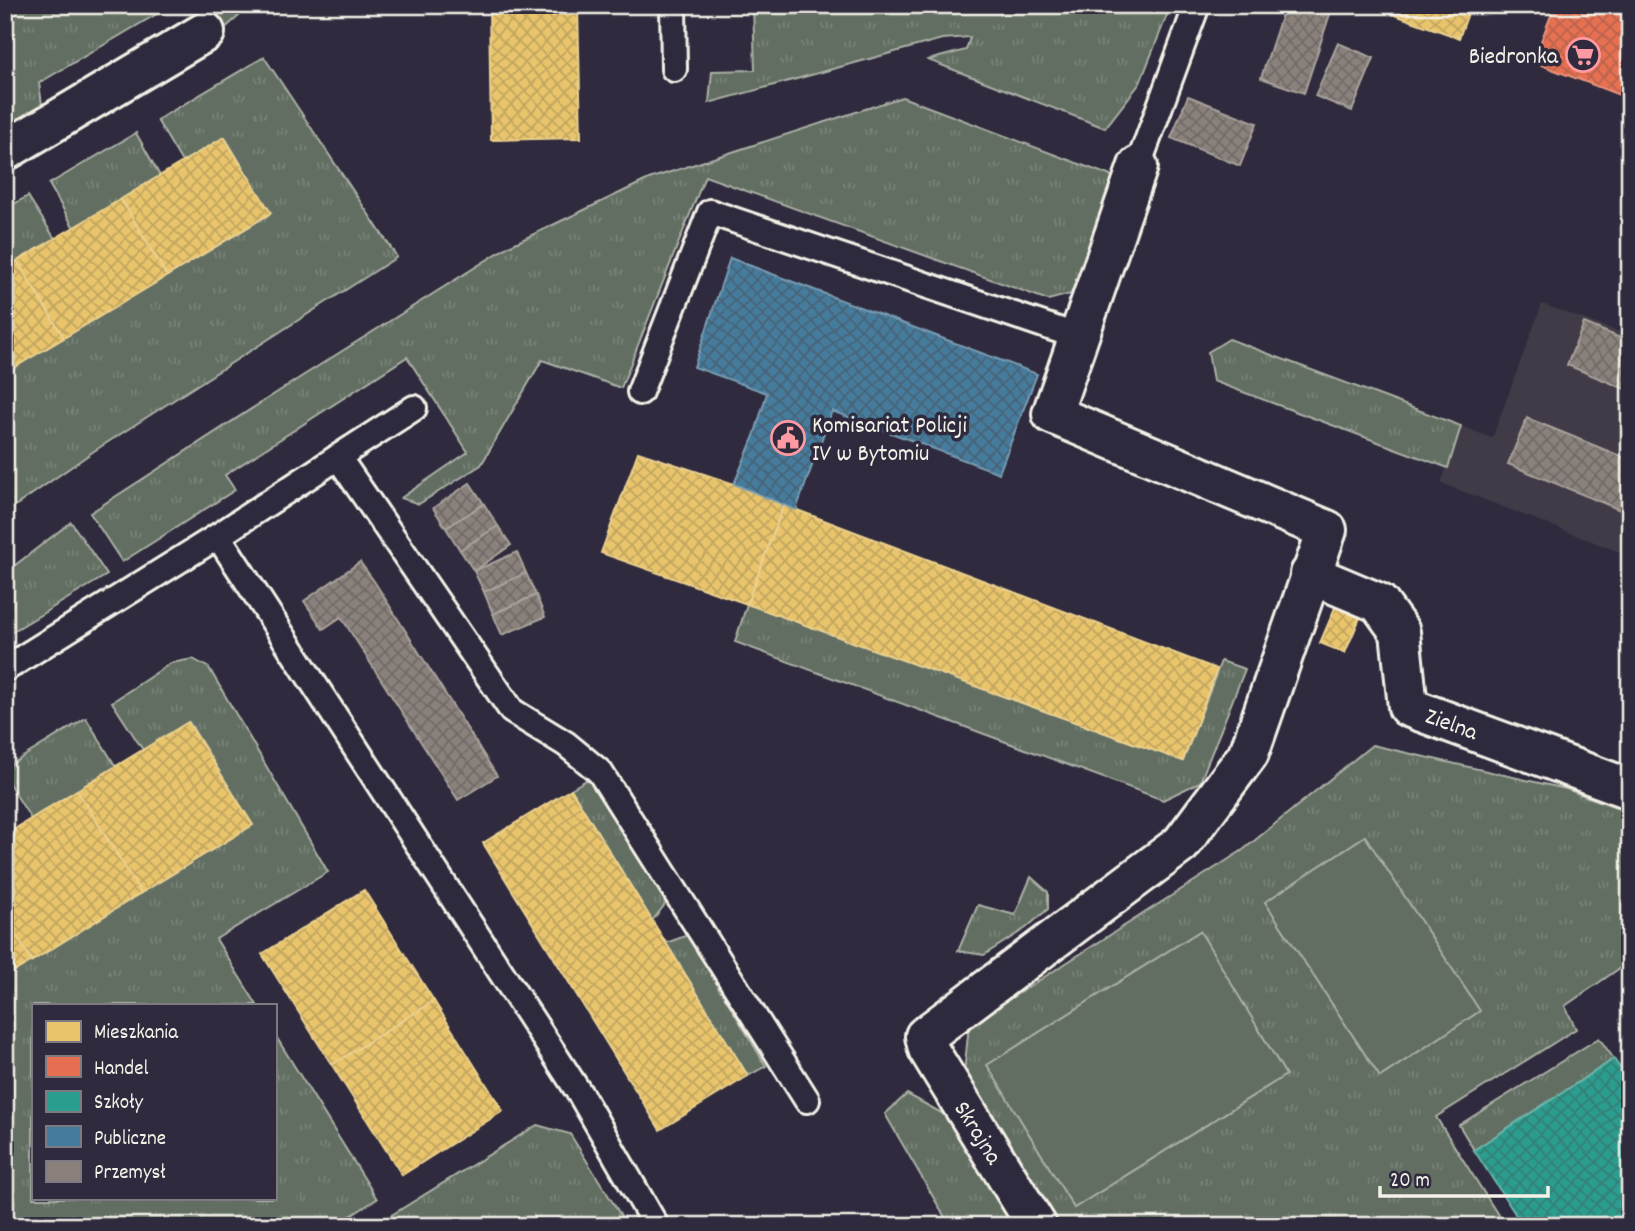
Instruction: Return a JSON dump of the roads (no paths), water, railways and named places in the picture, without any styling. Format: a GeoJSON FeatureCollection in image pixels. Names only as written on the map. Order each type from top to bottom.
{"type":"FeatureCollection","features":[{"type":"Feature","properties":{"kind":"street"},"geometry":{"type":"LineString","coordinates":[[5,151],[205,32]]}},
{"type":"Feature","properties":{"kind":"street"},"geometry":{"type":"LineString","coordinates":[[1138,166],[1052,414],[1327,530],[1310,574]]}},
{"type":"Feature","properties":{"kind":"street","name":"Zielna"},"geometry":{"type":"LineString","coordinates":[[1310,574],[1379,603],[1400,632],[1408,707],[1630,789]]}},
{"type":"Feature","properties":{"kind":"street","name":"Skrajna"},"geometry":{"type":"LineString","coordinates":[[1037,1226],[928,1049],[925,1036],[1181,844],[1249,752],[1310,574]]}},
{"type":"Feature","properties":{"kind":"lane"},"geometry":{"type":"LineString","coordinates":[[673,5],[674,69]]}},
{"type":"Feature","properties":{"kind":"lane"},"geometry":{"type":"LineString","coordinates":[[1138,166],[1197,5]]}},
{"type":"Feature","properties":{"kind":"lane"},"geometry":{"type":"LineString","coordinates":[[640,392],[710,212],[1079,337]]}},
{"type":"Feature","properties":{"kind":"lane"},"geometry":{"type":"LineString","coordinates":[[5,669],[218,536],[414,408]]}},
{"type":"Feature","properties":{"kind":"lane"},"geometry":{"type":"LineString","coordinates":[[338,457],[512,711],[566,744],[600,772],[807,1100]]}},
{"type":"Feature","properties":{"kind":"lane"},"geometry":{"type":"LineString","coordinates":[[218,536],[582,1097],[656,1226]]}},
{"type":"Feature","properties":{"kind":"place","name":"Biedronka"},"geometry":{"type":"Point","coordinates":[1583,55]}},
{"type":"Feature","properties":{"kind":"place","name":"Komisariat Policji IV w Bytomiu"},"geometry":{"type":"Point","coordinates":[788,438]}}]}
